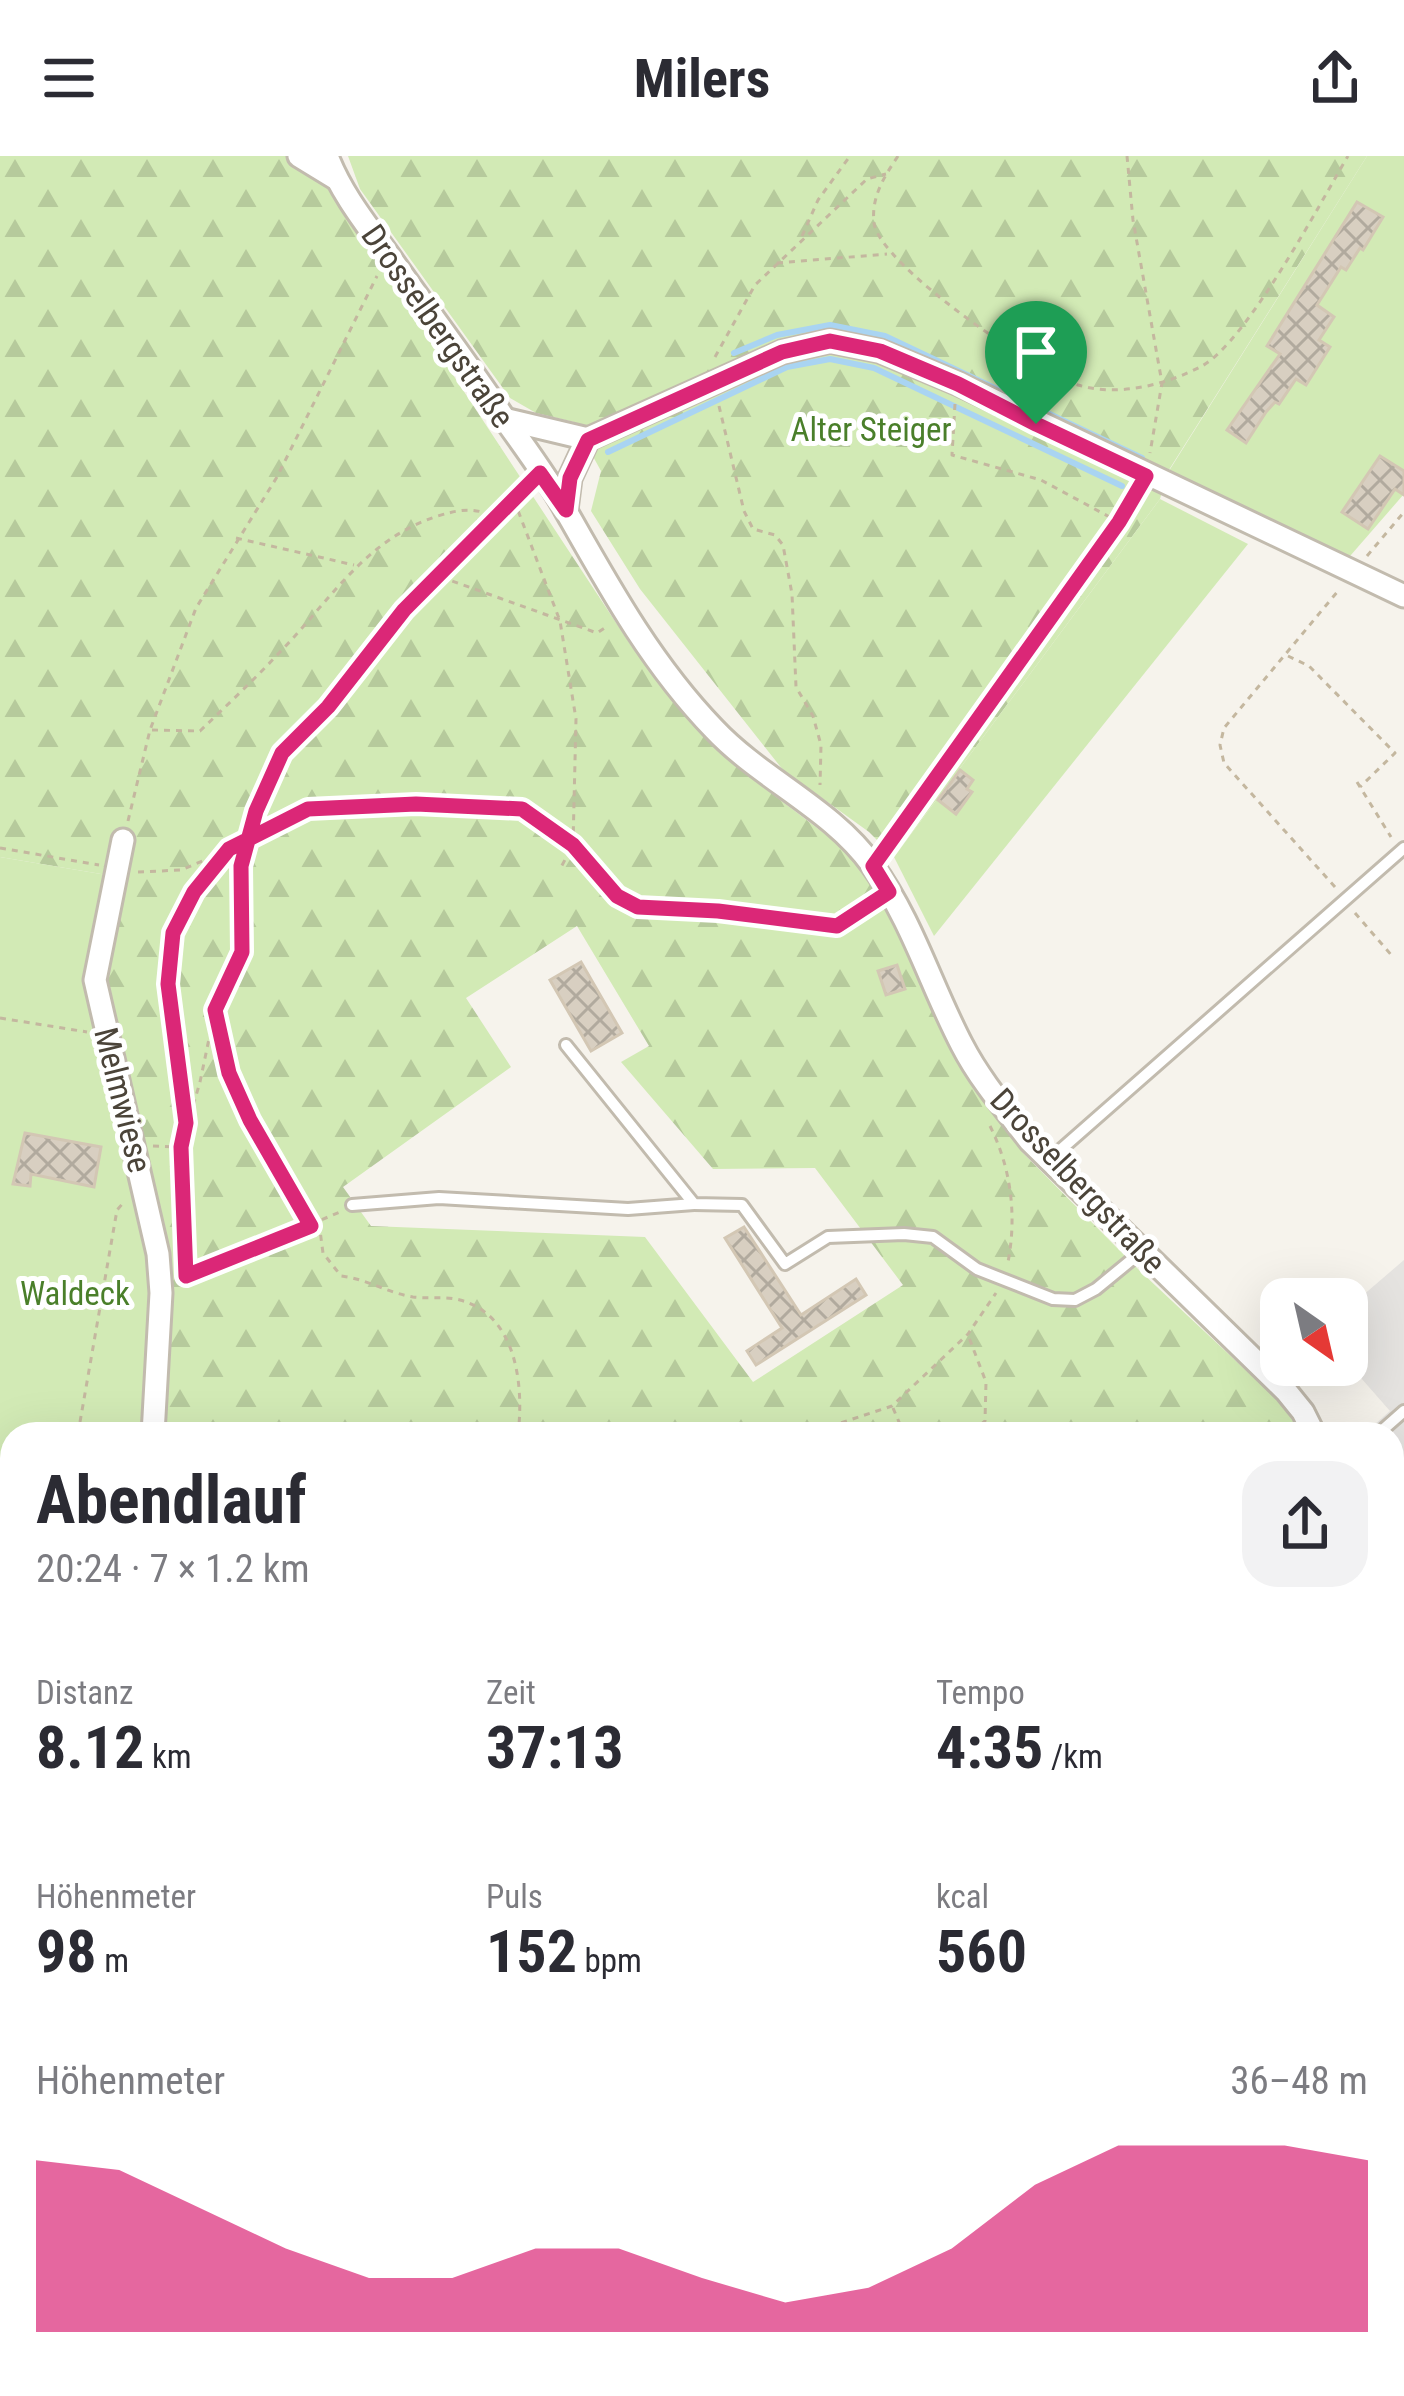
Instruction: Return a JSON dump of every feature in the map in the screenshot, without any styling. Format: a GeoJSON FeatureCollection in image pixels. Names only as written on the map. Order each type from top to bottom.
{"type":"FeatureCollection","features":[{"type":"Feature","properties":{"kind":"street"},"geometry":{"type":"LineString","coordinates":[[299,156],[335,178]]}},
{"type":"Feature","properties":{"kind":"street","name":"Drosselbergstraße"},"geometry":{"type":"LineString","coordinates":[[327,156],[335,178],[566,510],[626,616],[713,728],[759,772],[856,845],[873,866],[962,1046],[994,1096],[1141,1252],[1286,1391],[1308,1422]]}},
{"type":"Feature","properties":{"kind":"street"},"geometry":{"type":"LineString","coordinates":[[504,419],[588,440],[782,352],[830,341],[880,351],[958,384],[1404,596]]}},
{"type":"Feature","properties":{"kind":"street"},"geometry":{"type":"LineString","coordinates":[[566,510],[570,478],[588,440]]}},
{"type":"Feature","properties":{"kind":"street","name":"Melmwiese"},"geometry":{"type":"LineString","coordinates":[[123,841],[94,980],[158,1254],[170,1282],[154,1422]]}},
{"type":"Feature","properties":{"kind":"lane"},"geometry":{"type":"LineString","coordinates":[[1050,1160],[1402,850]]}},
{"type":"Feature","properties":{"kind":"lane"},"geometry":{"type":"LineString","coordinates":[[566,1045],[694,1204]]}},
{"type":"Feature","properties":{"kind":"lane"},"geometry":{"type":"LineString","coordinates":[[352,1205],[439,1198],[628,1209],[742,1205],[785,1264],[828,1237],[933,1237],[977,1269],[1053,1299],[1075,1300],[1096,1289],[1141,1252]]}},
{"type":"Feature","properties":{"kind":"path"},"geometry":{"type":"LineString","coordinates":[[800,240],[818,200],[850,156]]}},
{"type":"Feature","properties":{"kind":"path"},"geometry":{"type":"LineString","coordinates":[[898,156],[874,198],[874,228],[889,254],[1040,369],[1081,386],[1123,390],[1162,383],[1206,364],[1237,334],[1348,156]]}},
{"type":"Feature","properties":{"kind":"path"},"geometry":{"type":"LineString","coordinates":[[873,866],[1119,522],[1146,476],[1162,383],[1133,220],[1127,156]]}},
{"type":"Feature","properties":{"kind":"path"},"geometry":{"type":"LineString","coordinates":[[820,790],[821,745],[813,716],[796,687],[793,595],[783,544],[775,535],[753,529],[744,511],[710,367],[755,285],[867,179],[886,174]]}},
{"type":"Feature","properties":{"kind":"path"},"geometry":{"type":"LineString","coordinates":[[123,841],[150,730],[196,608],[277,477],[386,252]]}},
{"type":"Feature","properties":{"kind":"path"},"geometry":{"type":"LineString","coordinates":[[777,263],[889,254]]}},
{"type":"Feature","properties":{"kind":"path"},"geometry":{"type":"LineString","coordinates":[[958,384],[952,455],[1041,480],[1119,522]]}},
{"type":"Feature","properties":{"kind":"path"},"geometry":{"type":"LineString","coordinates":[[186,1276],[181,1147],[215,1010],[242,952],[241,866],[256,811],[282,753],[328,707],[404,610],[540,473]]}},
{"type":"Feature","properties":{"kind":"path"},"geometry":{"type":"LineString","coordinates":[[514,498],[560,621],[576,718],[573,845],[560,868]]}},
{"type":"Feature","properties":{"kind":"path"},"geometry":{"type":"LineString","coordinates":[[150,730],[200,731],[383,542],[414,524],[472,508],[495,516]]}},
{"type":"Feature","properties":{"kind":"path"},"geometry":{"type":"LineString","coordinates":[[1393,957],[1224,763],[1220,745],[1235,714],[1404,512]]}},
{"type":"Feature","properties":{"kind":"path"},"geometry":{"type":"LineString","coordinates":[[236,538],[356,566]]}},
{"type":"Feature","properties":{"kind":"path"},"geometry":{"type":"LineString","coordinates":[[440,576],[597,633],[626,616]]}},
{"type":"Feature","properties":{"kind":"path"},"geometry":{"type":"LineString","coordinates":[[1288,656],[1309,667],[1395,753],[1359,784],[1402,850]]}},
{"type":"Feature","properties":{"kind":"path"},"geometry":{"type":"LineString","coordinates":[[0,848],[149,874],[181,870],[248,842],[308,809],[416,804],[522,809],[573,845],[617,896],[638,907],[740,913],[837,926],[889,892]]}},
{"type":"Feature","properties":{"kind":"path"},"geometry":{"type":"LineString","coordinates":[[186,1123],[181,1065],[171,1028],[168,984],[173,933],[194,892],[229,849]]}},
{"type":"Feature","properties":{"kind":"path"},"geometry":{"type":"LineString","coordinates":[[215,1010],[229,1073],[250,1120],[311,1226]]}},
{"type":"Feature","properties":{"kind":"path"},"geometry":{"type":"LineString","coordinates":[[0,1018],[106,1035]]}},
{"type":"Feature","properties":{"kind":"path"},"geometry":{"type":"LineString","coordinates":[[843,1422],[892,1406],[968,1334],[1003,1280],[1012,1223],[1010,1189],[1003,1152],[985,1117]]}},
{"type":"Feature","properties":{"kind":"path"},"geometry":{"type":"LineString","coordinates":[[134,1145],[181,1147]]}},
{"type":"Feature","properties":{"kind":"path"},"geometry":{"type":"LineString","coordinates":[[80,1422],[116,1210],[126,1201]]}},
{"type":"Feature","properties":{"kind":"path"},"geometry":{"type":"LineString","coordinates":[[170,1282],[322,1222],[323,1252],[341,1276],[414,1297],[466,1301],[508,1335],[522,1401],[519,1422]]}},
{"type":"Feature","properties":{"kind":"path"},"geometry":{"type":"LineString","coordinates":[[170,1282],[186,1276]]}},
{"type":"Feature","properties":{"kind":"path"},"geometry":{"type":"LineString","coordinates":[[968,1334],[986,1382],[985,1421]]}},
{"type":"Feature","properties":{"kind":"path"},"geometry":{"type":"LineString","coordinates":[[892,1406],[899,1422]]}},
{"type":"Feature","properties":{"kind":"green space"},"geometry":{"type":"Polygon","coordinates":[[[0,156],[309,156],[632,647],[703,736],[846,850],[868,874],[967,1069],[1023,1153],[1282,1404],[1293,1422],[141,1422],[153,1293],[86,981],[107,875],[0,857],[0,156]],[[577,926],[466,998],[511,1067],[343,1187],[371,1226],[645,1237],[753,1382],[903,1285],[815,1168],[713,1169],[621,1062],[649,1046],[577,926]]]}},
{"type":"Feature","properties":{"kind":"green space","name":"Alter Steiger"},"geometry":{"type":"Polygon","coordinates":[[[348,156],[1367,156],[1167,473],[1160,499],[894,857],[869,832],[783,770],[640,589],[591,511],[601,471],[574,422],[536,413],[510,398],[360,189],[348,156]]]}},
{"type":"Feature","properties":{"kind":"green space"},"geometry":{"type":"Polygon","coordinates":[[[1367,156],[1404,156],[1404,494],[1344,563],[1167,474],[1367,156]]]}},
{"type":"Feature","properties":{"kind":"green space"},"geometry":{"type":"Polygon","coordinates":[[[1160,499],[1248,544],[934,936],[894,857],[1160,499]]]}},
{"type":"Feature","properties":{"kind":"green space","name":"Waldeck"},"geometry":{"type":"Polygon","coordinates":[[[0,857],[107,875],[86,981],[143,1217],[153,1293],[141,1422],[0,1422],[0,857]]]}},
{"type":"Feature","properties":{"kind":"shaded area"},"geometry":{"type":"Polygon","coordinates":[[[1404,1260],[1404,1422],[1378,1422],[1390,1411],[1368,1386],[1368,1291],[1404,1260]]]}},
{"type":"Feature","properties":{"kind":"building"},"geometry":{"type":"Polygon","coordinates":[[[1357,202],[1383,217],[1363,250],[1346,270],[1341,267],[1317,305],[1334,317],[1319,340],[1330,347],[1306,385],[1296,379],[1246,443],[1227,430],[1280,354],[1267,346],[1357,202]]]}},
{"type":"Feature","properties":{"kind":"building"},"geometry":{"type":"Polygon","coordinates":[[[1380,456],[1404,471],[1404,495],[1395,489],[1368,529],[1342,512],[1380,456]]]}},
{"type":"Feature","properties":{"kind":"building"},"geometry":{"type":"Polygon","coordinates":[[[960,770],[973,780],[967,789],[972,792],[956,814],[938,800],[960,770]]]}},
{"type":"Feature","properties":{"kind":"building"},"geometry":{"type":"Polygon","coordinates":[[[581,962],[622,1033],[591,1051],[550,980],[581,962]]]}},
{"type":"Feature","properties":{"kind":"building"},"geometry":{"type":"Polygon","coordinates":[[[897,965],[905,989],[886,995],[878,971],[897,965]]]}},
{"type":"Feature","properties":{"kind":"building"},"geometry":{"type":"Polygon","coordinates":[[[25,1133],[101,1147],[94,1187],[31,1174],[30,1186],[13,1184],[25,1133]]]}},
{"type":"Feature","properties":{"kind":"building"},"geometry":{"type":"Polygon","coordinates":[[[744,1227],[801,1315],[856,1279],[866,1295],[756,1365],[747,1351],[782,1328],[725,1238],[744,1227]]]}},
{"type":"Feature","properties":{"kind":"waterway"},"geometry":{"type":"LineString","coordinates":[[734,353],[777,335],[830,325],[885,336],[1142,458]]}},
{"type":"Feature","properties":{"kind":"waterway"},"geometry":{"type":"LineString","coordinates":[[608,452],[787,367],[830,359],[874,368],[1122,486]]}},
{"type":"Feature","properties":{"kind":"route"},"geometry":{"type":"LineString","coordinates":[[1036,424],[880,351],[830,341],[782,352],[588,440],[570,478],[566,510],[540,473],[495,516],[404,610],[328,707],[282,753],[256,811],[248,842],[241,866],[242,952],[215,1010],[229,1073],[250,1120],[311,1226],[186,1276],[181,1147],[186,1123],[168,984],[173,933],[194,892],[229,849],[248,842],[308,809],[367,804],[522,809],[573,845],[617,896],[638,907],[761,915],[837,926],[889,892],[873,866],[1119,522],[1146,476],[1036,424]]}}]}
